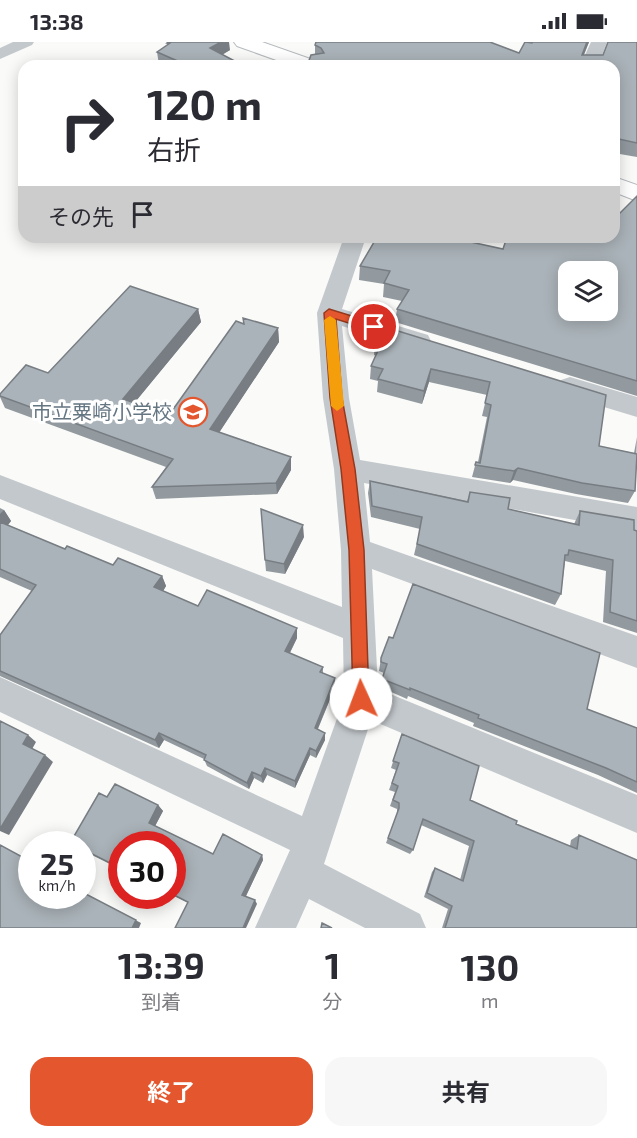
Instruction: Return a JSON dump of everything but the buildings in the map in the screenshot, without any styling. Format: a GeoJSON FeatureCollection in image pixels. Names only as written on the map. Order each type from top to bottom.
{"type":"FeatureCollection","features":[{"type":"Feature","properties":{"kind":"main road"},"geometry":{"type":"LineString","coordinates":[[244,42],[293,60]]}},
{"type":"Feature","properties":{"kind":"main road"},"geometry":{"type":"LineString","coordinates":[[620,187],[637,194]]}},
{"type":"Feature","properties":{"kind":"street"},"geometry":{"type":"LineString","coordinates":[[0,54],[26,42]]}},
{"type":"Feature","properties":{"kind":"street"},"geometry":{"type":"LineString","coordinates":[[593,60],[599,42]]}},
{"type":"Feature","properties":{"kind":"street"},"geometry":{"type":"LineString","coordinates":[[275,928],[307,857],[361,699],[356,550],[348,469],[336,398],[329,313],[353,243]]}},
{"type":"Feature","properties":{"kind":"street"},"geometry":{"type":"LineString","coordinates":[[329,313],[440,347]]}},
{"type":"Feature","properties":{"kind":"street"},"geometry":{"type":"LineString","coordinates":[[550,381],[637,407]]}},
{"type":"Feature","properties":{"kind":"street"},"geometry":{"type":"LineString","coordinates":[[348,469],[637,519]]}},
{"type":"Feature","properties":{"kind":"street"},"geometry":{"type":"LineString","coordinates":[[0,487],[359,629]]}},
{"type":"Feature","properties":{"kind":"street"},"geometry":{"type":"LineString","coordinates":[[356,550],[637,652]]}},
{"type":"Feature","properties":{"kind":"street"},"geometry":{"type":"LineString","coordinates":[[0,694],[307,857],[406,928]]}},
{"type":"Feature","properties":{"kind":"street"},"geometry":{"type":"LineString","coordinates":[[361,699],[637,814]]}},
{"type":"Feature","properties":{"kind":"slow traffic"},"geometry":{"type":"LineString","coordinates":[[330,320],[337,406]]}},
{"type":"Feature","properties":{"kind":"place","name":"市立粟崎小学校"},"geometry":{"type":"Point","coordinates":[193,412]}},
{"type":"Feature","properties":{"kind":"route"},"geometry":{"type":"LineString","coordinates":[[361,699],[356,550],[348,469],[336,398],[329,313],[374,327]]}}]}
